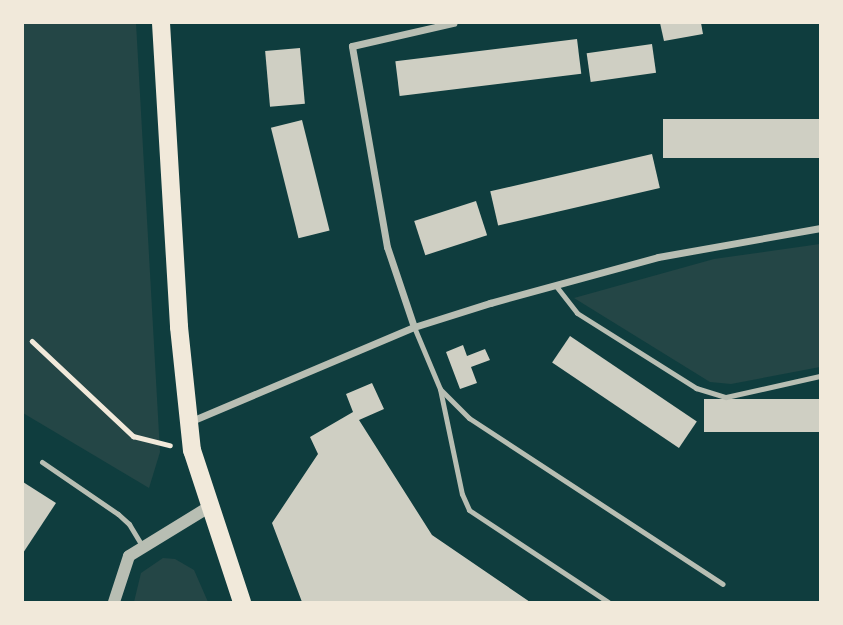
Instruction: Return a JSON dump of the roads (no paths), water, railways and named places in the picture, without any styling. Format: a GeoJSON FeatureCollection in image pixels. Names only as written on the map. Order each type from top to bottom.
{"type":"FeatureCollection","features":[{"type":"Feature","properties":{"kind":"main road"},"geometry":{"type":"LineString","coordinates":[[161,23],[179,327],[192,450],[242,602]]}},
{"type":"Feature","properties":{"kind":"street"},"geometry":{"type":"LineString","coordinates":[[414,327],[387,247],[352,46],[453,23]]}},
{"type":"Feature","properties":{"kind":"street"},"geometry":{"type":"LineString","coordinates":[[189,423],[414,327],[658,257],[820,228]]}},
{"type":"Feature","properties":{"kind":"street"},"geometry":{"type":"LineString","coordinates":[[114,602],[129,556],[209,507]]}},
{"type":"Feature","properties":{"kind":"lane"},"geometry":{"type":"LineString","coordinates":[[556,286],[577,313],[696,388],[726,397],[820,376]]}},
{"type":"Feature","properties":{"kind":"lane"},"geometry":{"type":"LineString","coordinates":[[414,327],[440,390],[462,494],[469,510],[608,602]]}},
{"type":"Feature","properties":{"kind":"lane"},"geometry":{"type":"LineString","coordinates":[[440,390],[469,418],[723,584]]}},
{"type":"Feature","properties":{"kind":"lane"},"geometry":{"type":"LineString","coordinates":[[42,462],[118,514],[129,524],[142,547]]}}]}
